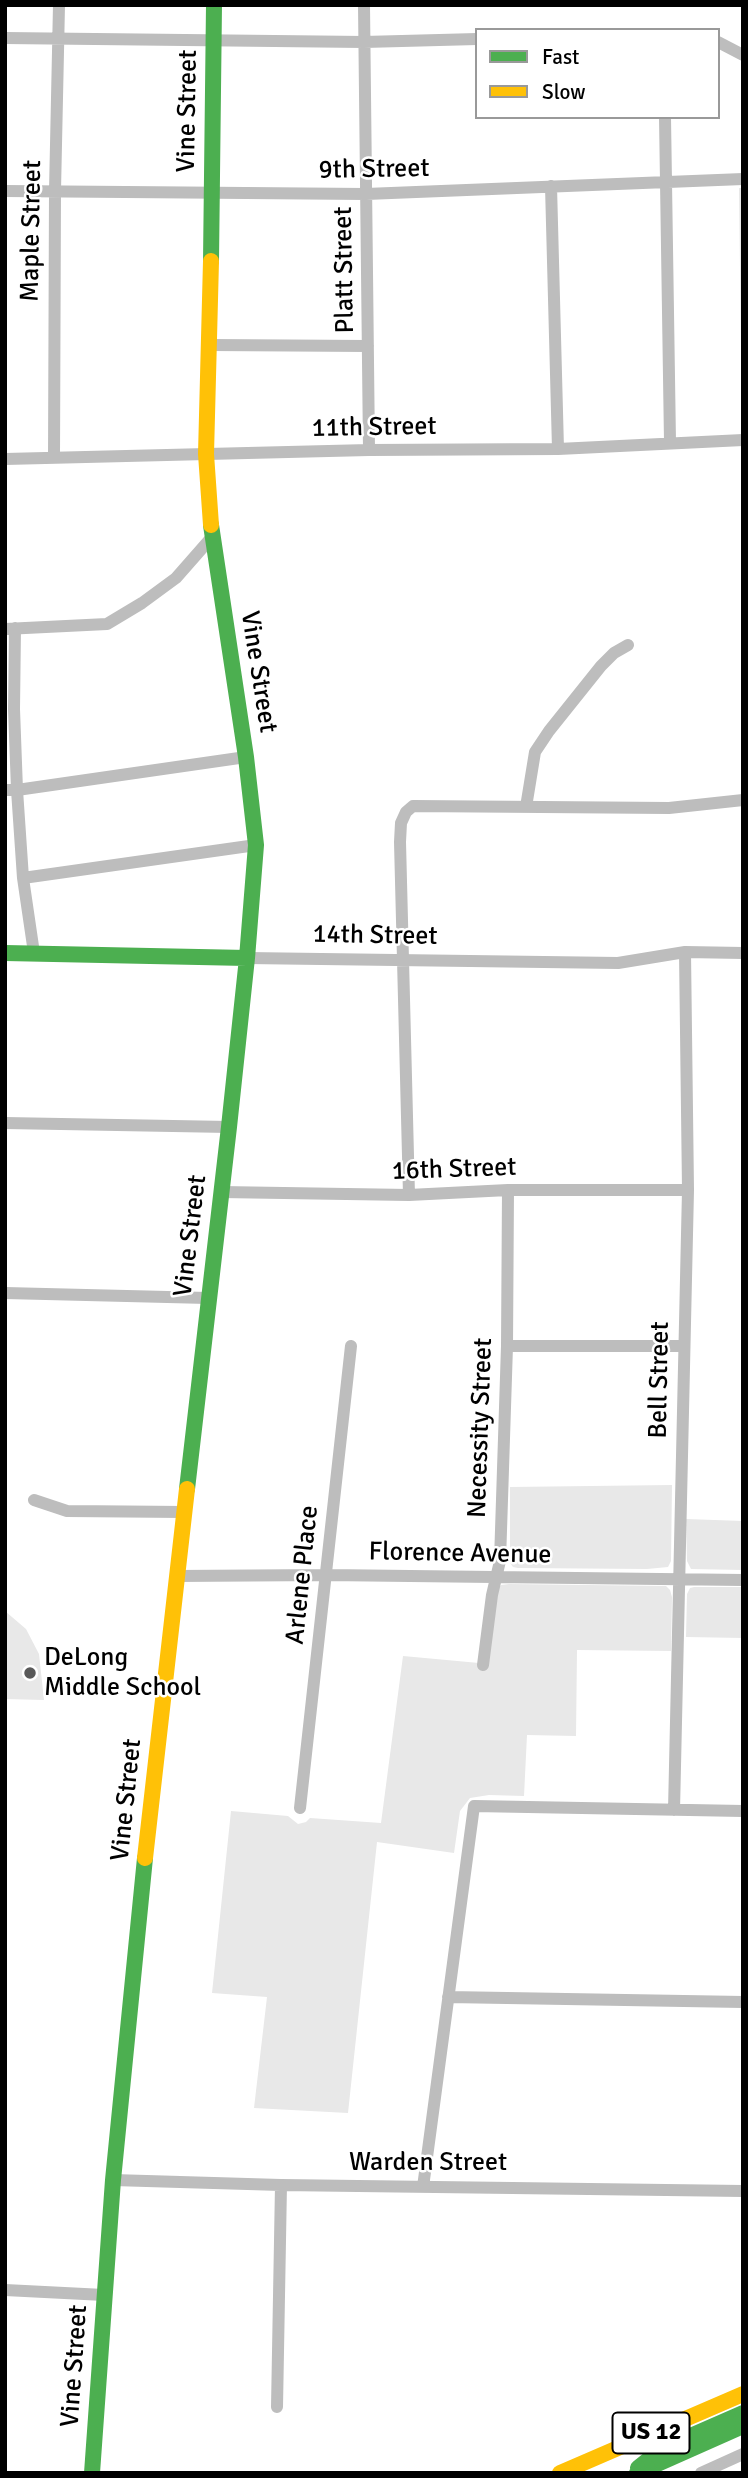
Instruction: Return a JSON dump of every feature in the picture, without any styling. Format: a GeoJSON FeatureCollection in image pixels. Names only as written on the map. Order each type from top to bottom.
{"type":"FeatureCollection","features":[{"type":"Feature","properties":{"kind":"street","name":"Maple Street"},"geometry":{"type":"LineString","coordinates":[[54,458],[59,5]]}},
{"type":"Feature","properties":{"kind":"street","name":"Vine Street"},"geometry":{"type":"LineString","coordinates":[[92,2473],[113,2180],[184,1512],[229,1127],[256,845],[246,757],[212,537],[206,454],[214,5]]}},
{"type":"Feature","properties":{"kind":"street","name":"Platt Street"},"geometry":{"type":"LineString","coordinates":[[364,5],[369,450]]}},
{"type":"Feature","properties":{"kind":"street"},"geometry":{"type":"LineString","coordinates":[[5,38],[364,42],[475,39]]}},
{"type":"Feature","properties":{"kind":"street"},"geometry":{"type":"LineString","coordinates":[[720,43],[743,55]]}},
{"type":"Feature","properties":{"kind":"street"},"geometry":{"type":"LineString","coordinates":[[666,119],[670,442]]}},
{"type":"Feature","properties":{"kind":"street","name":"9th Street"},"geometry":{"type":"LineString","coordinates":[[5,191],[366,194],[743,179]]}},
{"type":"Feature","properties":{"kind":"street"},"geometry":{"type":"LineString","coordinates":[[551,186],[558,449]]}},
{"type":"Feature","properties":{"kind":"street"},"geometry":{"type":"LineString","coordinates":[[210,345],[368,346]]}},
{"type":"Feature","properties":{"kind":"street","name":"11th Street"},"geometry":{"type":"LineString","coordinates":[[5,459],[369,450],[558,449],[743,440]]}},
{"type":"Feature","properties":{"kind":"street"},"geometry":{"type":"LineString","coordinates":[[34,953],[11,790],[15,709],[10,629],[107,624],[176,578],[212,537]]}},
{"type":"Feature","properties":{"kind":"street"},"geometry":{"type":"LineString","coordinates":[[526,807],[535,752],[601,666],[614,653],[628,645]]}},
{"type":"Feature","properties":{"kind":"street"},"geometry":{"type":"LineString","coordinates":[[11,790],[246,757]]}},
{"type":"Feature","properties":{"kind":"street"},"geometry":{"type":"LineString","coordinates":[[409,1195],[402,961],[401,822],[406,812],[413,806],[668,808],[743,800]]}},
{"type":"Feature","properties":{"kind":"street"},"geometry":{"type":"LineString","coordinates":[[23,878],[256,845]]}},
{"type":"Feature","properties":{"kind":"street","name":"14th Street"},"geometry":{"type":"LineString","coordinates":[[5,953],[618,963],[685,952],[743,953]]}},
{"type":"Feature","properties":{"kind":"street","name":"Bell Street"},"geometry":{"type":"LineString","coordinates":[[674,1810],[688,1190],[685,952]]}},
{"type":"Feature","properties":{"kind":"street"},"geometry":{"type":"LineString","coordinates":[[5,1123],[229,1127]]}},
{"type":"Feature","properties":{"kind":"street","name":"16th Street"},"geometry":{"type":"LineString","coordinates":[[221,1192],[409,1195],[508,1190],[688,1190]]}},
{"type":"Feature","properties":{"kind":"street","name":"Necessity Street"},"geometry":{"type":"LineString","coordinates":[[483,1665],[491,1598],[500,1560],[507,1346],[508,1190]]}},
{"type":"Feature","properties":{"kind":"street"},"geometry":{"type":"LineString","coordinates":[[5,1293],[208,1298]]}},
{"type":"Feature","properties":{"kind":"street","name":"Arlene Place"},"geometry":{"type":"LineString","coordinates":[[300,1808],[351,1346]]}},
{"type":"Feature","properties":{"kind":"street"},"geometry":{"type":"LineString","coordinates":[[507,1346],[683,1346]]}},
{"type":"Feature","properties":{"kind":"street"},"geometry":{"type":"LineString","coordinates":[[34,1500],[67,1511],[184,1512]]}},
{"type":"Feature","properties":{"kind":"street","name":"Florence Avenue"},"geometry":{"type":"LineString","coordinates":[[177,1576],[743,1580]]}},
{"type":"Feature","properties":{"kind":"street"},"geometry":{"type":"LineString","coordinates":[[423,2187],[474,1806],[743,1811]]}},
{"type":"Feature","properties":{"kind":"street"},"geometry":{"type":"LineString","coordinates":[[448,1997],[743,2002]]}},
{"type":"Feature","properties":{"kind":"street","name":"Warden Street"},"geometry":{"type":"LineString","coordinates":[[113,2180],[743,2191]]}},
{"type":"Feature","properties":{"kind":"street"},"geometry":{"type":"LineString","coordinates":[[277,2407],[281,2185]]}},
{"type":"Feature","properties":{"kind":"street"},"geometry":{"type":"LineString","coordinates":[[5,2290],[104,2295]]}},
{"type":"Feature","properties":{"kind":"street","name":"US 12"},"geometry":{"type":"LineString","coordinates":[[560,2473],[743,2394]]}},
{"type":"Feature","properties":{"kind":"street"},"geometry":{"type":"LineString","coordinates":[[634,2473],[663,2448],[743,2413]]}},
{"type":"Feature","properties":{"kind":"street","name":"US 12"},"geometry":{"type":"LineString","coordinates":[[634,2473],[743,2426]]}},
{"type":"Feature","properties":{"kind":"street"},"geometry":{"type":"LineString","coordinates":[[701,2473],[743,2454]]}},
{"type":"Feature","properties":{"kind":"shaded area"},"geometry":{"type":"Polygon","coordinates":[[[739,188],[743,188],[743,431],[742,431],[739,188]]]}},
{"type":"Feature","properties":{"kind":"shaded area"},"geometry":{"type":"Polygon","coordinates":[[[672,1485],[671,1561],[668,1567],[518,1568],[510,1563],[510,1487],[672,1485]]]}},
{"type":"Feature","properties":{"kind":"shaded area"},"geometry":{"type":"Polygon","coordinates":[[[686,1519],[743,1521],[743,1570],[691,1569],[687,1561],[686,1519]]]}},
{"type":"Feature","properties":{"kind":"shaded area"},"geometry":{"type":"Polygon","coordinates":[[[501,1585],[666,1586],[672,1597],[671,1651],[577,1650],[576,1736],[527,1735],[524,1796],[489,1795],[470,1798],[460,1811],[454,1853],[377,1842],[348,2113],[254,2108],[267,1997],[212,1993],[231,1811],[288,1816],[298,1824],[310,1818],[381,1823],[403,1656],[479,1663],[498,1589],[501,1585]]]}},
{"type":"Feature","properties":{"kind":"shaded area"},"geometry":{"type":"Polygon","coordinates":[[[743,1587],[743,1638],[686,1637],[687,1594],[690,1588],[743,1587]]]}},
{"type":"Feature","properties":{"kind":"shaded area"},"geometry":{"type":"Polygon","coordinates":[[[5,1611],[26,1629],[39,1654],[44,1700],[5,1699],[5,1611]]]}},
{"type":"Feature","properties":{"kind":"traffic: fast"},"geometry":{"type":"LineString","coordinates":[[211,261],[214,5]]}},
{"type":"Feature","properties":{"kind":"traffic: fast"},"geometry":{"type":"LineString","coordinates":[[187,1489],[229,1127],[256,845],[246,757],[211,525]]}},
{"type":"Feature","properties":{"kind":"traffic: fast"},"geometry":{"type":"LineString","coordinates":[[5,953],[247,958]]}},
{"type":"Feature","properties":{"kind":"traffic: fast"},"geometry":{"type":"LineString","coordinates":[[92,2473],[113,2180],[145,1858]]}},
{"type":"Feature","properties":{"kind":"traffic: fast"},"geometry":{"type":"LineString","coordinates":[[638,2468],[663,2448],[743,2413]]}},
{"type":"Feature","properties":{"kind":"traffic: fast"},"geometry":{"type":"LineString","coordinates":[[637,2473],[743,2426]]}},
{"type":"Feature","properties":{"kind":"traffic: slow"},"geometry":{"type":"LineString","coordinates":[[211,261],[206,454],[211,525]]}},
{"type":"Feature","properties":{"kind":"traffic: slow"},"geometry":{"type":"LineString","coordinates":[[145,1858],[187,1489]]}},
{"type":"Feature","properties":{"kind":"traffic: slow"},"geometry":{"type":"LineString","coordinates":[[560,2473],[743,2394]]}},
{"type":"Feature","properties":{"kind":"place","name":"DeLong Middle School"},"geometry":{"type":"Point","coordinates":[30,1673]}}]}
